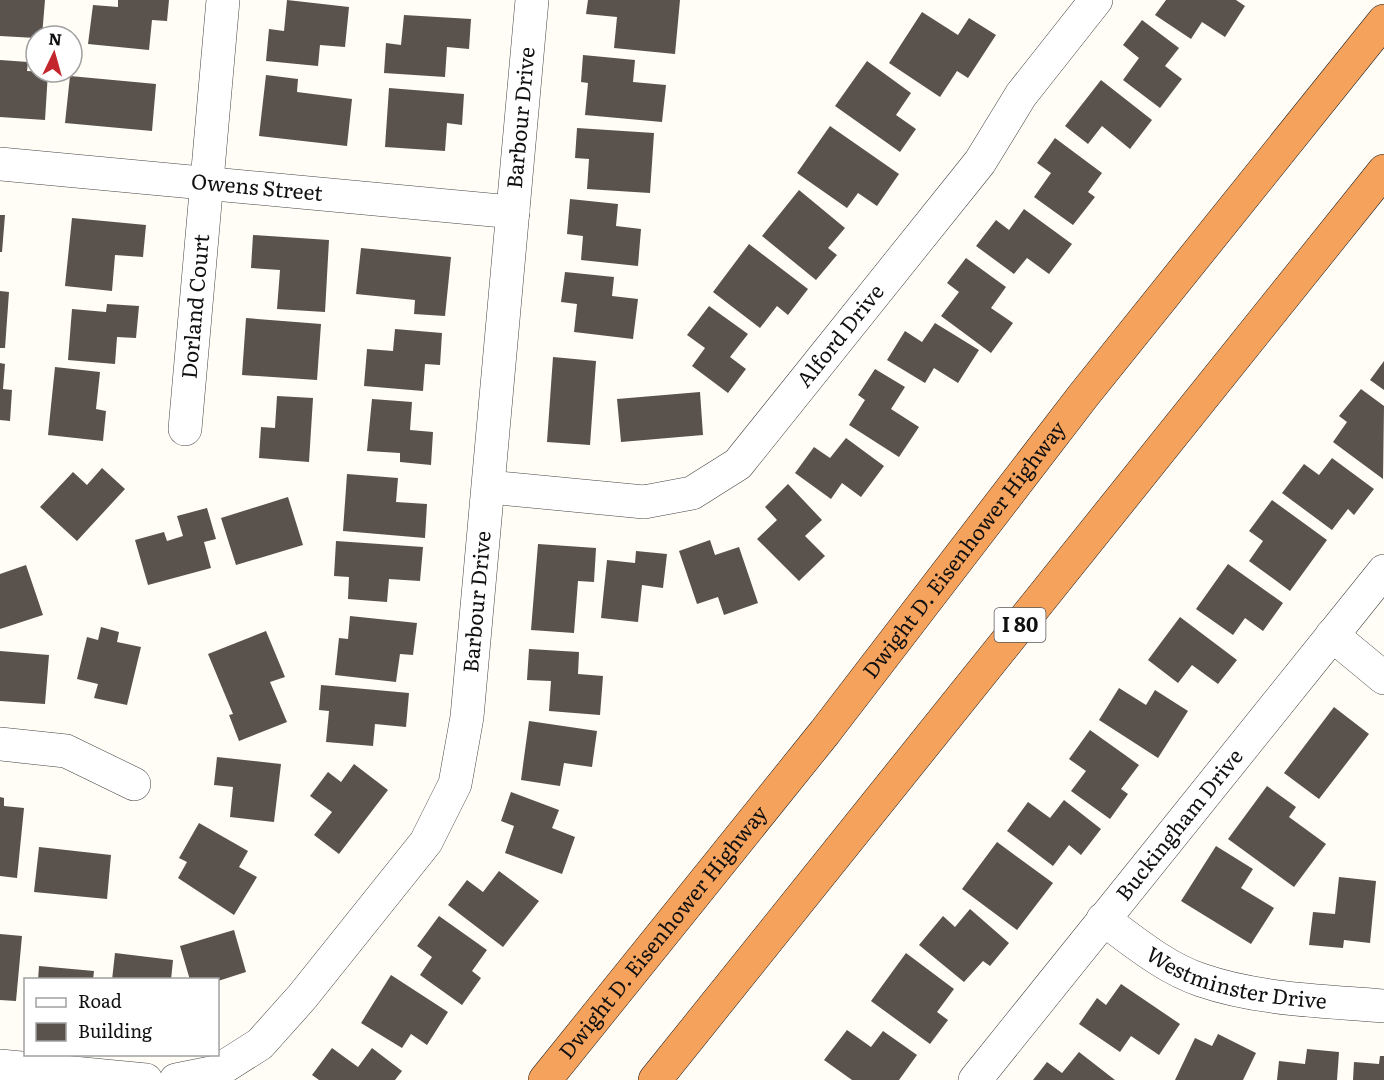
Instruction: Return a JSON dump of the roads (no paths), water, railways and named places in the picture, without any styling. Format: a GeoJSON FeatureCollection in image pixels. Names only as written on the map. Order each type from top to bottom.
{"type":"FeatureCollection","features":[{"type":"Feature","properties":{"kind":"highway","name":"Dwight D. Eisenhower Highway"},"geometry":{"type":"LineString","coordinates":[[545,1080],[825,732],[1083,396],[1384,21]]}},
{"type":"Feature","properties":{"kind":"highway","name":"I 80"},"geometry":{"type":"LineString","coordinates":[[655,1080],[1384,171]]}},
{"type":"Feature","properties":{"kind":"street","name":"Dorland Court"},"geometry":{"type":"LineString","coordinates":[[184,429],[223,0]]}},
{"type":"Feature","properties":{"kind":"street","name":"Barbour Drive"},"geometry":{"type":"LineString","coordinates":[[176,1080],[216,1072],[260,1044],[302,997],[426,842],[455,784],[465,728],[489,487],[532,0]]}},
{"type":"Feature","properties":{"kind":"street","name":"Alford Drive"},"geometry":{"type":"LineString","coordinates":[[489,487],[644,502],[692,493],[738,464],[980,162],[1021,95],[1096,0]]}},
{"type":"Feature","properties":{"kind":"street","name":"Owens Street"},"geometry":{"type":"LineString","coordinates":[[0,164],[513,212]]}},
{"type":"Feature","properties":{"kind":"street","name":"Buckingham Drive"},"geometry":{"type":"LineString","coordinates":[[975,1080],[1384,571]]}},
{"type":"Feature","properties":{"kind":"street"},"geometry":{"type":"LineString","coordinates":[[1332,635],[1384,678]]}},
{"type":"Feature","properties":{"kind":"street"},"geometry":{"type":"LineString","coordinates":[[0,744],[66,751],[134,784]]}},
{"type":"Feature","properties":{"kind":"street","name":"Westminster Drive"},"geometry":{"type":"LineString","coordinates":[[1103,918],[1149,952],[1200,980],[1259,994],[1384,1006]]}},
{"type":"Feature","properties":{"kind":"street"},"geometry":{"type":"LineString","coordinates":[[0,1066],[128,1079]]}}]}
